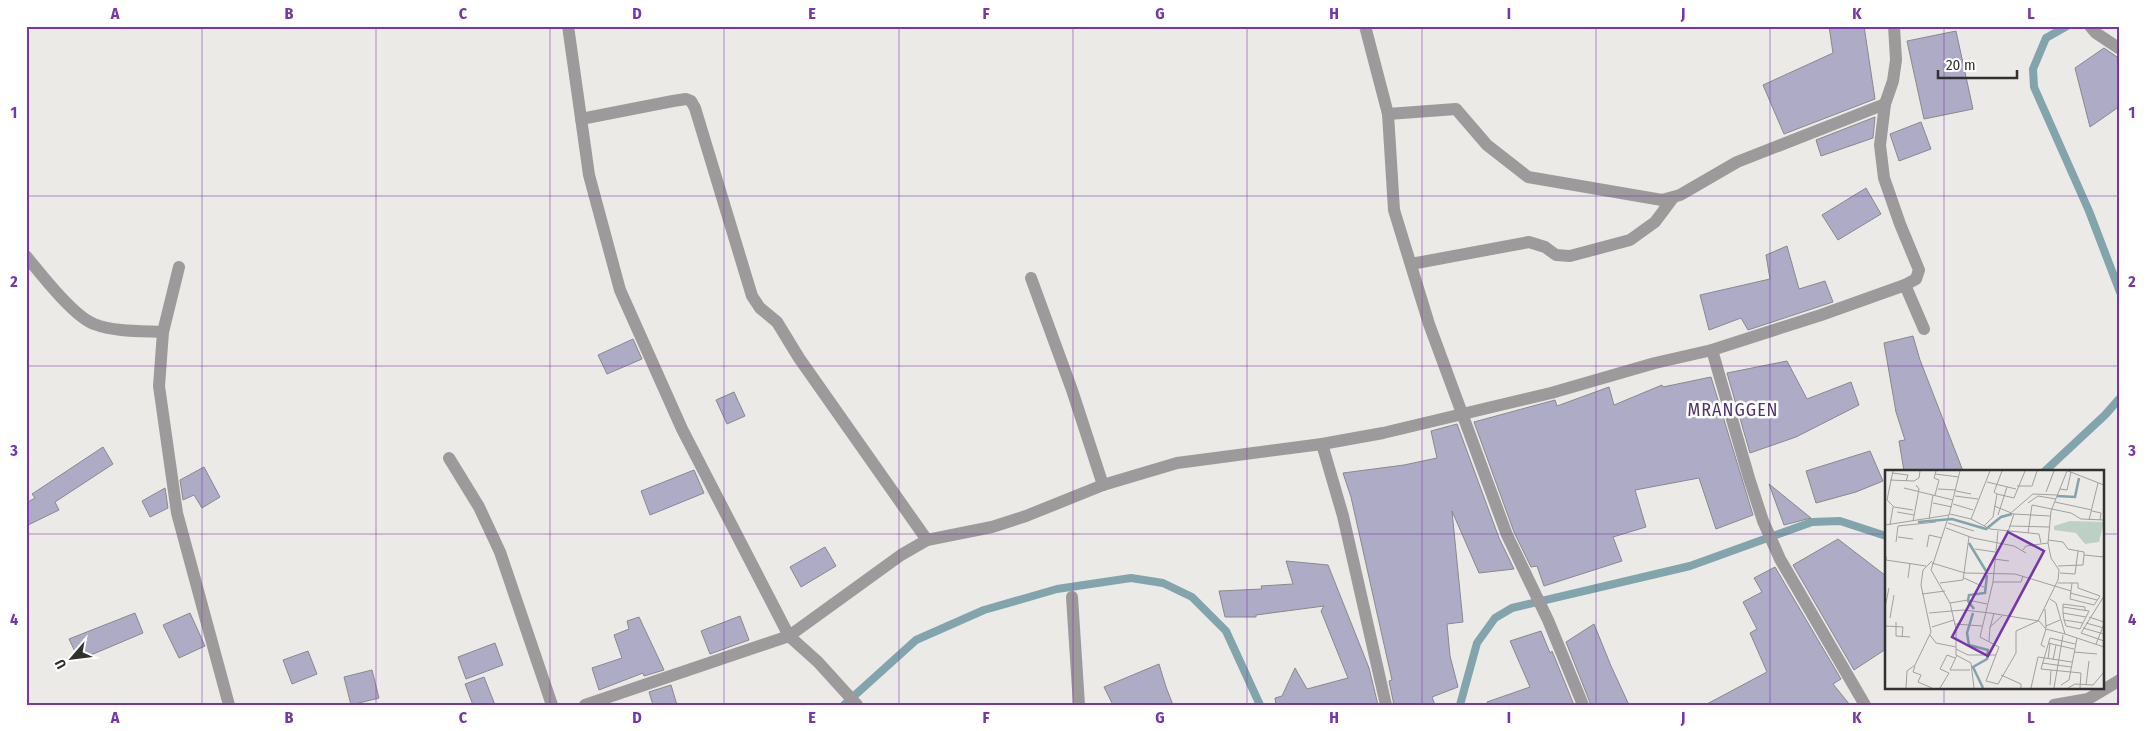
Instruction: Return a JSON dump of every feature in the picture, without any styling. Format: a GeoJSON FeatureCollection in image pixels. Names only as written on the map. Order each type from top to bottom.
{"type":"FeatureCollection","features":[{"type":"Feature","properties":{"kind":"street"},"geometry":{"type":"LineString","coordinates":[[568,26],[589,175],[620,290],[682,429],[789,636],[818,662],[857,705]]}},
{"type":"Feature","properties":{"kind":"street"},"geometry":{"type":"LineString","coordinates":[[1365,26],[1388,114],[1394,210],[1430,324],[1507,535],[1548,620],[1583,705]]}},
{"type":"Feature","properties":{"kind":"street"},"geometry":{"type":"LineString","coordinates":[[586,705],[789,636],[901,555],[927,540],[992,527],[1018,519],[1103,485],[1178,463],[1322,444],[1383,433],[1712,350],[1821,315],[1905,285],[1916,279],[1919,270],[1884,178],[1880,145],[1885,104],[1893,81],[1896,60],[1894,26]]}},
{"type":"Feature","properties":{"kind":"street"},"geometry":{"type":"LineString","coordinates":[[2093,30],[2120,49]]}},
{"type":"Feature","properties":{"kind":"street"},"geometry":{"type":"LineString","coordinates":[[581,119],[673,101],[691,101],[695,108],[752,296],[760,308],[777,322],[799,358],[927,540]]}},
{"type":"Feature","properties":{"kind":"street"},"geometry":{"type":"LineString","coordinates":[[1388,114],[1456,109],[1487,145],[1528,177],[1662,200],[1673,198],[1737,162],[1885,104]]}},
{"type":"Feature","properties":{"kind":"street"},"geometry":{"type":"LineString","coordinates":[[1411,264],[1530,242],[1556,255],[1570,256],[1630,240],[1655,222],[1673,198]]}},
{"type":"Feature","properties":{"kind":"street"},"geometry":{"type":"LineString","coordinates":[[26,256],[79,315],[91,324],[104,328],[163,332]]}},
{"type":"Feature","properties":{"kind":"street"},"geometry":{"type":"LineString","coordinates":[[179,267],[163,332],[159,386],[177,513],[229,705]]}},
{"type":"Feature","properties":{"kind":"street"},"geometry":{"type":"LineString","coordinates":[[1031,278],[1072,390],[1103,485]]}},
{"type":"Feature","properties":{"kind":"street"},"geometry":{"type":"LineString","coordinates":[[1905,285],[1924,329]]}},
{"type":"Feature","properties":{"kind":"street"},"geometry":{"type":"LineString","coordinates":[[1712,350],[1748,478],[1763,521],[1780,559],[1866,705]]}},
{"type":"Feature","properties":{"kind":"street"},"geometry":{"type":"LineString","coordinates":[[1322,444],[1343,516],[1386,705]]}},
{"type":"Feature","properties":{"kind":"street"},"geometry":{"type":"LineString","coordinates":[[449,458],[479,507],[500,552],[552,705]]}},
{"type":"Feature","properties":{"kind":"street"},"geometry":{"type":"LineString","coordinates":[[1072,598],[1078,705]]}},
{"type":"Feature","properties":{"kind":"street"},"geometry":{"type":"LineString","coordinates":[[2054,705],[2088,699],[2120,680]]}},
{"type":"Feature","properties":{"kind":"building"},"geometry":{"type":"Polygon","coordinates":[[[1829,26],[1864,26],[1875,99],[1784,134],[1763,85],[1833,53],[1829,26]]]}},
{"type":"Feature","properties":{"kind":"building"},"geometry":{"type":"Polygon","coordinates":[[[1956,31],[1973,109],[1924,119],[1907,41],[1956,31]]]}},
{"type":"Feature","properties":{"kind":"building"},"geometry":{"type":"Polygon","coordinates":[[[2104,48],[2120,59],[2120,106],[2090,127],[2075,68],[2104,48]]]}},
{"type":"Feature","properties":{"kind":"building"},"geometry":{"type":"Polygon","coordinates":[[[1875,117],[1873,138],[1821,156],[1816,140],[1875,117]]]}},
{"type":"Feature","properties":{"kind":"building"},"geometry":{"type":"Polygon","coordinates":[[[1921,122],[1931,149],[1899,161],[1890,134],[1921,122]]]}},
{"type":"Feature","properties":{"kind":"building"},"geometry":{"type":"Polygon","coordinates":[[[1866,188],[1881,214],[1838,240],[1822,215],[1866,188]]]}},
{"type":"Feature","properties":{"kind":"building"},"geometry":{"type":"Polygon","coordinates":[[[1787,246],[1799,289],[1825,281],[1833,302],[1748,330],[1741,318],[1709,330],[1700,295],[1770,279],[1766,255],[1787,246]]]}},
{"type":"Feature","properties":{"kind":"building"},"geometry":{"type":"Polygon","coordinates":[[[1913,336],[1920,360],[1963,470],[1904,470],[1899,441],[1905,440],[1896,412],[1884,343],[1913,336]]]}},
{"type":"Feature","properties":{"kind":"building"},"geometry":{"type":"Polygon","coordinates":[[[633,339],[642,359],[607,374],[598,355],[633,339]]]}},
{"type":"Feature","properties":{"kind":"building"},"geometry":{"type":"Polygon","coordinates":[[[1787,361],[1807,399],[1851,382],[1859,405],[1796,437],[1750,453],[1727,373],[1787,361]]]}},
{"type":"Feature","properties":{"kind":"building"},"geometry":{"type":"Polygon","coordinates":[[[1711,377],[1753,515],[1716,529],[1699,478],[1635,490],[1646,527],[1613,537],[1622,561],[1544,586],[1537,566],[1531,567],[1514,532],[1474,422],[1555,400],[1557,406],[1609,387],[1614,405],[1662,385],[1663,387],[1711,377]]]}},
{"type":"Feature","properties":{"kind":"building"},"geometry":{"type":"Polygon","coordinates":[[[734,392],[745,416],[727,424],[716,400],[734,392]]]}},
{"type":"Feature","properties":{"kind":"building"},"geometry":{"type":"Polygon","coordinates":[[[1457,424],[1499,538],[1514,569],[1479,573],[1452,511],[1463,622],[1447,624],[1450,656],[1458,687],[1432,697],[1435,705],[1394,705],[1389,681],[1392,680],[1351,497],[1343,473],[1404,465],[1437,458],[1431,431],[1457,424]]]}},
{"type":"Feature","properties":{"kind":"building"},"geometry":{"type":"Polygon","coordinates":[[[103,447],[113,464],[55,502],[59,510],[26,526],[26,503],[35,498],[32,494],[103,447]]]}},
{"type":"Feature","properties":{"kind":"building"},"geometry":{"type":"Polygon","coordinates":[[[1870,451],[1883,481],[1856,492],[1816,503],[1806,471],[1870,451]]]}},
{"type":"Feature","properties":{"kind":"building"},"geometry":{"type":"Polygon","coordinates":[[[204,467],[220,497],[202,508],[194,495],[183,500],[180,480],[204,467]]]}},
{"type":"Feature","properties":{"kind":"building"},"geometry":{"type":"Polygon","coordinates":[[[694,470],[704,493],[650,515],[641,491],[694,470]]]}},
{"type":"Feature","properties":{"kind":"building"},"geometry":{"type":"Polygon","coordinates":[[[1769,484],[1811,518],[1784,525],[1769,484]]]}},
{"type":"Feature","properties":{"kind":"building"},"geometry":{"type":"Polygon","coordinates":[[[165,488],[168,508],[150,517],[142,501],[165,488]]]}},
{"type":"Feature","properties":{"kind":"building"},"geometry":{"type":"Polygon","coordinates":[[[1838,539],[1885,575],[1885,650],[1854,670],[1793,565],[1838,539]]]}},
{"type":"Feature","properties":{"kind":"building"},"geometry":{"type":"Polygon","coordinates":[[[825,547],[836,566],[801,587],[790,567],[825,547]]]}},
{"type":"Feature","properties":{"kind":"building"},"geometry":{"type":"Polygon","coordinates":[[[1286,561],[1328,565],[1369,668],[1378,705],[1276,705],[1275,698],[1282,696],[1295,668],[1307,689],[1348,678],[1321,611],[1324,606],[1256,615],[1256,617],[1225,617],[1219,591],[1262,589],[1261,586],[1293,584],[1286,561]]]}},
{"type":"Feature","properties":{"kind":"building"},"geometry":{"type":"Polygon","coordinates":[[[1775,567],[1841,679],[1833,684],[1850,705],[1705,705],[1767,672],[1750,633],[1757,629],[1743,602],[1762,592],[1754,578],[1775,567]]]}},
{"type":"Feature","properties":{"kind":"building"},"geometry":{"type":"Polygon","coordinates":[[[135,613],[143,633],[79,660],[69,639],[135,613]]]}},
{"type":"Feature","properties":{"kind":"building"},"geometry":{"type":"Polygon","coordinates":[[[190,613],[205,646],[179,658],[163,625],[190,613]]]}},
{"type":"Feature","properties":{"kind":"building"},"geometry":{"type":"Polygon","coordinates":[[[740,616],[749,640],[710,654],[701,631],[740,616]]]}},
{"type":"Feature","properties":{"kind":"building"},"geometry":{"type":"Polygon","coordinates":[[[639,617],[664,670],[644,676],[643,673],[599,690],[592,668],[622,658],[614,635],[629,629],[627,621],[639,617]]]}},
{"type":"Feature","properties":{"kind":"building"},"geometry":{"type":"Polygon","coordinates":[[[1594,624],[1629,705],[1591,705],[1566,642],[1594,624]]]}},
{"type":"Feature","properties":{"kind":"building"},"geometry":{"type":"Polygon","coordinates":[[[1541,631],[1550,653],[1552,651],[1574,705],[1488,705],[1487,702],[1530,687],[1510,641],[1541,631]]]}},
{"type":"Feature","properties":{"kind":"building"},"geometry":{"type":"Polygon","coordinates":[[[495,643],[503,665],[466,679],[458,657],[495,643]]]}},
{"type":"Feature","properties":{"kind":"building"},"geometry":{"type":"Polygon","coordinates":[[[308,651],[317,674],[292,684],[283,660],[308,651]]]}},
{"type":"Feature","properties":{"kind":"building"},"geometry":{"type":"Polygon","coordinates":[[[1159,664],[1173,705],[1113,705],[1104,687],[1159,664]]]}},
{"type":"Feature","properties":{"kind":"building"},"geometry":{"type":"Polygon","coordinates":[[[372,670],[379,698],[351,705],[344,677],[372,670]]]}},
{"type":"Feature","properties":{"kind":"building"},"geometry":{"type":"Polygon","coordinates":[[[484,677],[495,705],[473,705],[465,684],[484,677]]]}},
{"type":"Feature","properties":{"kind":"building"},"geometry":{"type":"Polygon","coordinates":[[[671,685],[677,705],[653,705],[649,692],[671,685]]]}},
{"type":"Feature","properties":{"kind":"waterway"},"geometry":{"type":"LineString","coordinates":[[2067,26],[2046,38],[2033,69],[2034,87],[2089,211],[2120,292]]}},
{"type":"Feature","properties":{"kind":"waterway"},"geometry":{"type":"LineString","coordinates":[[2046,470],[2105,415],[2120,398]]}},
{"type":"Feature","properties":{"kind":"waterway"},"geometry":{"type":"LineString","coordinates":[[1460,705],[1477,643],[1495,618],[1512,608],[1690,566],[1812,522],[1840,521],[1885,536]]}},
{"type":"Feature","properties":{"kind":"waterway"},"geometry":{"type":"LineString","coordinates":[[844,705],[916,640],[984,610],[1057,589],[1131,578],[1163,583],[1192,597],[1226,631],[1260,705]]}},
{"type":"Feature","properties":{"kind":"district","name":"MRANGGEN"},"geometry":{"type":"Point","coordinates":[1733,410]}}]}
